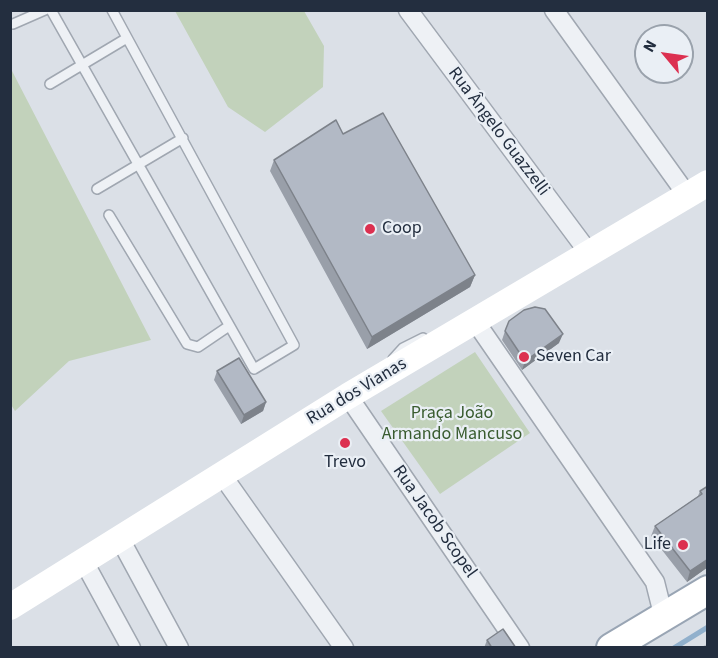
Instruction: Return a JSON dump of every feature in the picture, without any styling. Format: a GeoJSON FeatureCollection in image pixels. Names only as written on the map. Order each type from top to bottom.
{"type":"FeatureCollection","features":[{"type":"Feature","properties":{"kind":"main road"},"geometry":{"type":"LineString","coordinates":[[611,648],[708,590]]}},
{"type":"Feature","properties":{"kind":"street","name":"Rua Ângelo Guazzelli"},"geometry":{"type":"LineString","coordinates":[[408,10],[589,254]]}},
{"type":"Feature","properties":{"kind":"street"},"geometry":{"type":"LineString","coordinates":[[554,10],[698,189]]}},
{"type":"Feature","properties":{"kind":"street","name":"Rua dos Vianas"},"geometry":{"type":"LineString","coordinates":[[10,607],[348,396],[698,189]]}},
{"type":"Feature","properties":{"kind":"street"},"geometry":{"type":"LineString","coordinates":[[476,321],[655,582],[659,594],[660,618]]}},
{"type":"Feature","properties":{"kind":"street","name":"Rua Jacob Scopel"},"geometry":{"type":"LineString","coordinates":[[348,396],[520,648]]}},
{"type":"Feature","properties":{"kind":"street"},"geometry":{"type":"LineString","coordinates":[[222,475],[344,648]]}},
{"type":"Feature","properties":{"kind":"street"},"geometry":{"type":"LineString","coordinates":[[119,537],[178,648]]}},
{"type":"Feature","properties":{"kind":"street"},"geometry":{"type":"LineString","coordinates":[[83,560],[131,648]]}},
{"type":"Feature","properties":{"kind":"lane"},"geometry":{"type":"LineString","coordinates":[[14,24],[45,10]]}},
{"type":"Feature","properties":{"kind":"lane"},"geometry":{"type":"LineString","coordinates":[[51,10],[254,369],[294,345],[112,10]]}},
{"type":"Feature","properties":{"kind":"lane"},"geometry":{"type":"LineString","coordinates":[[50,84],[127,38]]}},
{"type":"Feature","properties":{"kind":"lane"},"geometry":{"type":"LineString","coordinates":[[97,189],[183,138]]}},
{"type":"Feature","properties":{"kind":"lane"},"geometry":{"type":"LineString","coordinates":[[109,214],[187,344],[198,347],[230,327]]}},
{"type":"Feature","properties":{"kind":"lane"},"geometry":{"type":"LineString","coordinates":[[443,327],[482,307],[501,306]]}},
{"type":"Feature","properties":{"kind":"lane"},"geometry":{"type":"LineString","coordinates":[[384,375],[404,348],[433,332]]}},
{"type":"Feature","properties":{"kind":"path"},"geometry":{"type":"LineString","coordinates":[[703,648],[708,645]]}},
{"type":"Feature","properties":{"kind":"green space"},"geometry":{"type":"Polygon","coordinates":[[[175,11],[304,11],[324,46],[323,87],[265,132],[228,107],[175,11]]]}},
{"type":"Feature","properties":{"kind":"green space"},"geometry":{"type":"Polygon","coordinates":[[[11,69],[151,340],[69,361],[15,411],[10,403],[11,69]]]}},
{"type":"Feature","properties":{"kind":"green space","name":"Praça João Armando Mancuso"},"geometry":{"type":"Polygon","coordinates":[[[475,352],[530,433],[440,494],[381,411],[475,352]]]}},
{"type":"Feature","properties":{"kind":"building","name":"Coop"},"geometry":{"type":"Polygon","coordinates":[[[383,113],[475,275],[372,337],[274,160],[336,120],[343,134],[383,113]]]}},
{"type":"Feature","properties":{"kind":"building","name":"Seven Car"},"geometry":{"type":"Polygon","coordinates":[[[535,307],[545,309],[563,334],[525,361],[505,331],[509,321],[524,310],[535,307]]]}},
{"type":"Feature","properties":{"kind":"building"},"geometry":{"type":"Polygon","coordinates":[[[239,358],[266,402],[244,415],[217,371],[239,358]]]}},
{"type":"Feature","properties":{"kind":"building","name":"Life"},"geometry":{"type":"Polygon","coordinates":[[[708,486],[708,559],[690,571],[655,526],[702,494],[700,491],[708,486]]]}},
{"type":"Feature","properties":{"kind":"building"},"geometry":{"type":"Polygon","coordinates":[[[503,629],[516,648],[492,648],[487,640],[503,629]]]}},
{"type":"Feature","properties":{"kind":"waterway"},"geometry":{"type":"LineString","coordinates":[[674,648],[708,627]]}},
{"type":"Feature","properties":{"kind":"place","name":"Coop"},"geometry":{"type":"Point","coordinates":[370,229]}},
{"type":"Feature","properties":{"kind":"place","name":"Seven Car"},"geometry":{"type":"Point","coordinates":[524,357]}},
{"type":"Feature","properties":{"kind":"place","name":"Trevo"},"geometry":{"type":"Point","coordinates":[345,443]}},
{"type":"Feature","properties":{"kind":"place","name":"Life"},"geometry":{"type":"Point","coordinates":[683,545]}}]}
